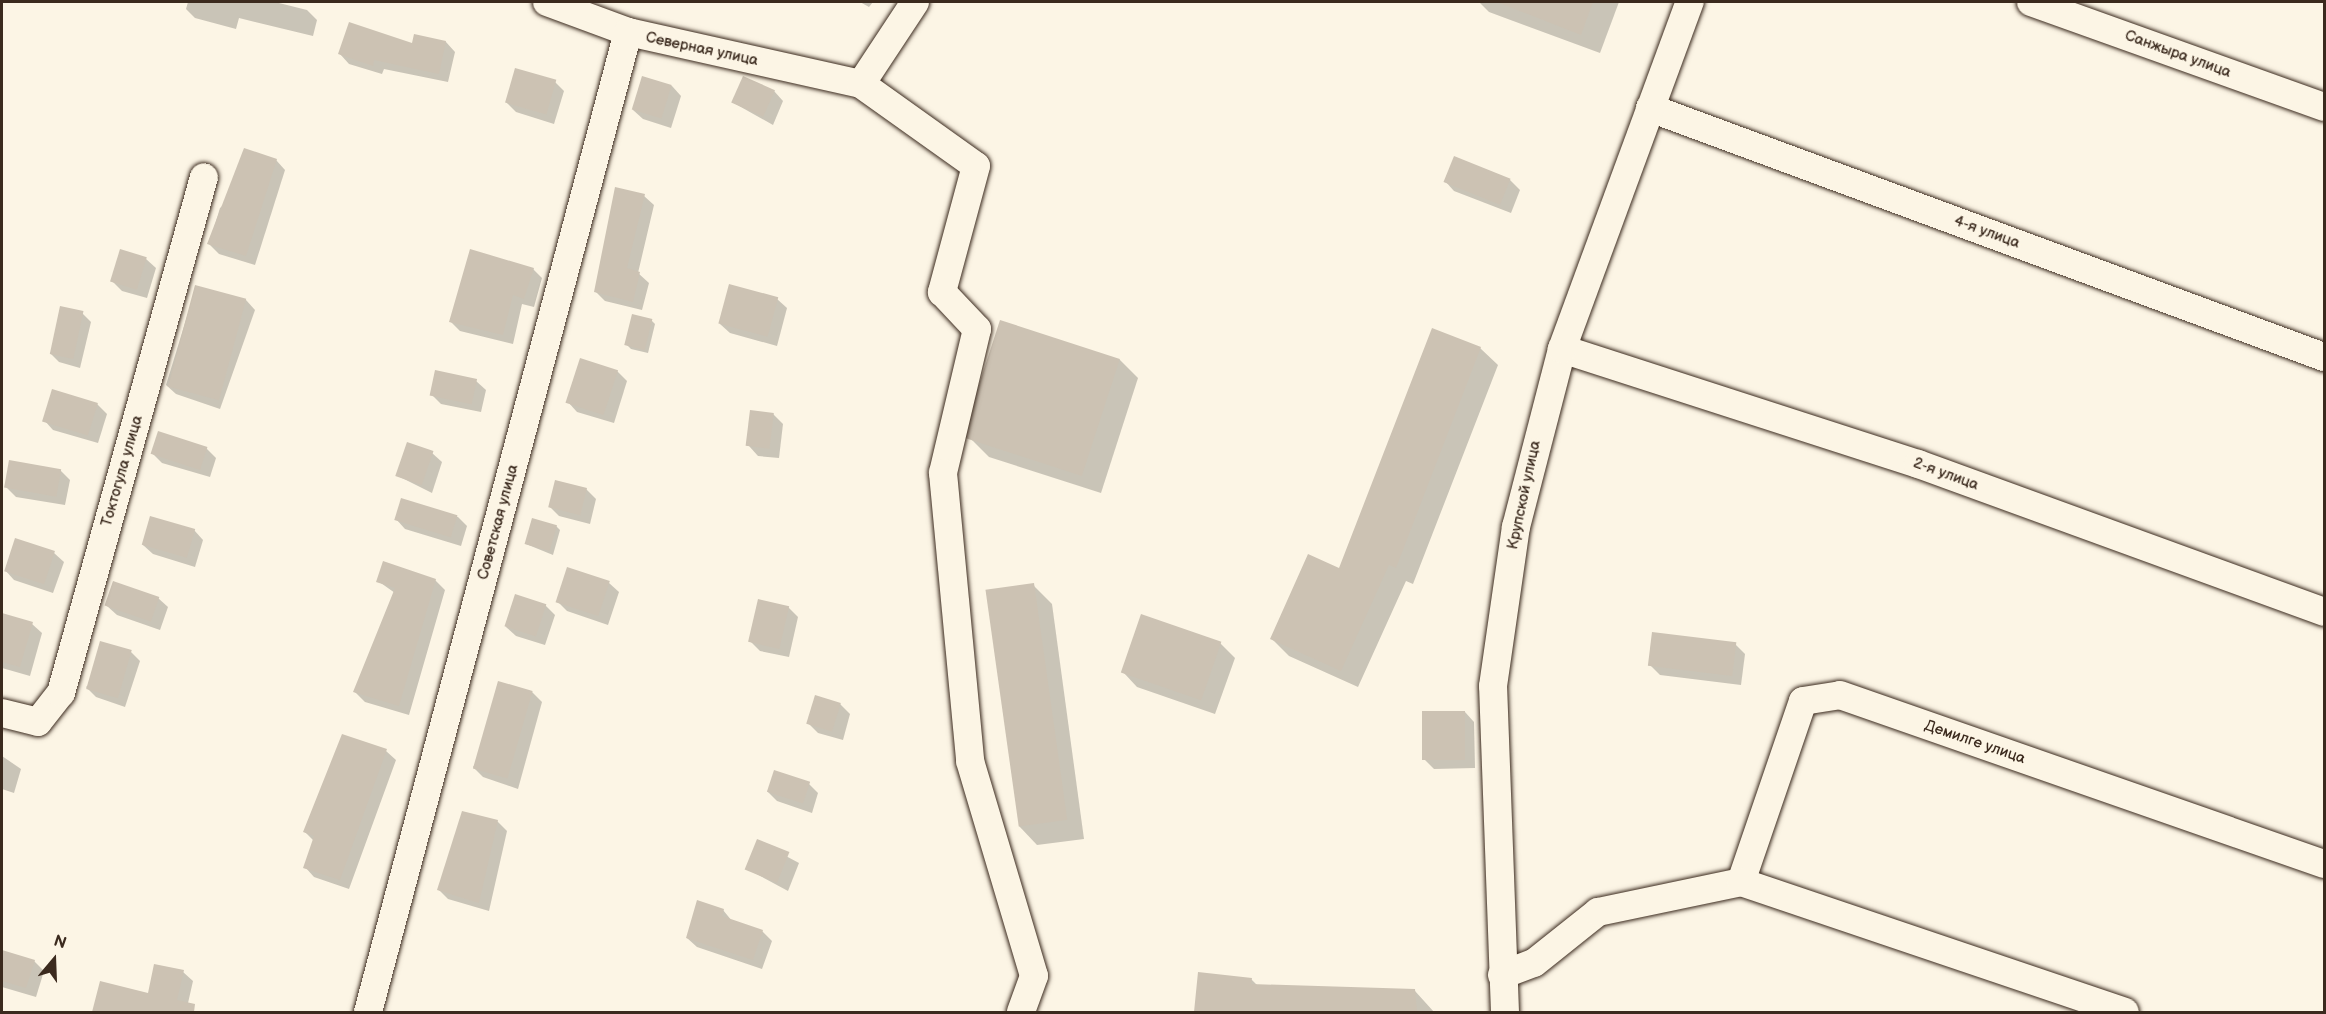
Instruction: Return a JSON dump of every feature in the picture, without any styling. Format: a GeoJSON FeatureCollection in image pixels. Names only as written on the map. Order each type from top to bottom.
{"type":"FeatureCollection","features":[{"type":"Feature","properties":{"kind":"street","name":"Северная улица"},"geometry":{"type":"LineString","coordinates":[[547,2],[628,32],[861,84]]}},
{"type":"Feature","properties":{"kind":"street"},"geometry":{"type":"LineString","coordinates":[[915,2],[861,84],[976,166],[942,292],[977,329],[943,473],[970,762],[1034,976],[1021,1012]]}},
{"type":"Feature","properties":{"kind":"street","name":"Крупской улица"},"geometry":{"type":"LineString","coordinates":[[1505,1012],[1493,686],[1516,527],[1562,349],[1690,2]]}},
{"type":"Feature","properties":{"kind":"street","name":"Санжыра улица"},"geometry":{"type":"LineString","coordinates":[[2031,2],[2325,107]]}},
{"type":"Feature","properties":{"kind":"street","name":"Советская улица"},"geometry":{"type":"LineString","coordinates":[[368,1012],[628,32]]}},
{"type":"Feature","properties":{"kind":"street","name":"4-я улица"},"geometry":{"type":"LineString","coordinates":[[1650,108],[2325,357]]}},
{"type":"Feature","properties":{"kind":"street","name":"Токтогула улица"},"geometry":{"type":"LineString","coordinates":[[2,713],[38,722],[61,693],[204,177]]}},
{"type":"Feature","properties":{"kind":"street","name":"2-я улица"},"geometry":{"type":"LineString","coordinates":[[1562,349],[1918,464],[2325,612]]}},
{"type":"Feature","properties":{"kind":"street","name":"Демилге улица"},"geometry":{"type":"LineString","coordinates":[[1741,882],[1803,701],[1840,695],[2325,864]]}},
{"type":"Feature","properties":{"kind":"street"},"geometry":{"type":"LineString","coordinates":[[1502,975],[1534,963],[1598,912],[1741,882],[2125,1012]]}},
{"type":"Feature","properties":{"kind":"building"},"geometry":{"type":"Polygon","coordinates":[[[1497,2],[1593,2],[1581,35],[1497,2]]]}},
{"type":"Feature","properties":{"kind":"building"},"geometry":{"type":"Polygon","coordinates":[[[349,22],[412,43],[414,34],[446,41],[439,74],[374,60],[373,66],[338,54],[349,22]]]}},
{"type":"Feature","properties":{"kind":"building"},"geometry":{"type":"Polygon","coordinates":[[[515,68],[556,80],[546,114],[505,103],[515,68]]]}},
{"type":"Feature","properties":{"kind":"building"},"geometry":{"type":"Polygon","coordinates":[[[642,76],[672,85],[661,119],[632,109],[642,76]]]}},
{"type":"Feature","properties":{"kind":"building"},"geometry":{"type":"Polygon","coordinates":[[[743,76],[775,90],[763,117],[731,102],[743,76]]]}},
{"type":"Feature","properties":{"kind":"building"},"geometry":{"type":"Polygon","coordinates":[[[244,148],[277,159],[246,256],[207,244],[244,148]]]}},
{"type":"Feature","properties":{"kind":"building"},"geometry":{"type":"Polygon","coordinates":[[[1454,156],[1511,179],[1500,205],[1444,182],[1454,156]]]}},
{"type":"Feature","properties":{"kind":"building"},"geometry":{"type":"Polygon","coordinates":[[[615,187],[645,194],[627,268],[640,272],[633,302],[594,292],[615,187]]]}},
{"type":"Feature","properties":{"kind":"building"},"geometry":{"type":"Polygon","coordinates":[[[120,249],[147,257],[137,290],[110,282],[120,249]]]}},
{"type":"Feature","properties":{"kind":"building"},"geometry":{"type":"Polygon","coordinates":[[[470,249],[534,268],[524,299],[513,295],[503,335],[449,322],[470,249]]]}},
{"type":"Feature","properties":{"kind":"building"},"geometry":{"type":"Polygon","coordinates":[[[729,284],[778,297],[768,337],[718,324],[729,284]]]}},
{"type":"Feature","properties":{"kind":"building"},"geometry":{"type":"Polygon","coordinates":[[[195,285],[246,299],[219,400],[168,386],[195,285]]]}},
{"type":"Feature","properties":{"kind":"building"},"geometry":{"type":"Polygon","coordinates":[[[60,306],[83,311],[73,359],[50,354],[60,306]]]}},
{"type":"Feature","properties":{"kind":"building"},"geometry":{"type":"Polygon","coordinates":[[[632,314],[652,319],[645,350],[624,345],[632,314]]]}},
{"type":"Feature","properties":{"kind":"building"},"geometry":{"type":"Polygon","coordinates":[[[1000,320],[1120,359],[1082,476],[962,437],[1000,320]]]}},
{"type":"Feature","properties":{"kind":"building"},"geometry":{"type":"Polygon","coordinates":[[[1432,328],[1481,347],[1396,568],[1389,565],[1341,671],[1270,639],[1308,554],[1339,568],[1432,328]]]}},
{"type":"Feature","properties":{"kind":"building"},"geometry":{"type":"Polygon","coordinates":[[[580,358],[618,370],[604,415],[565,403],[580,358]]]}},
{"type":"Feature","properties":{"kind":"building"},"geometry":{"type":"Polygon","coordinates":[[[435,370],[477,379],[472,404],[430,395],[435,370]]]}},
{"type":"Feature","properties":{"kind":"building"},"geometry":{"type":"Polygon","coordinates":[[[52,389],[98,403],[88,436],[42,422],[52,389]]]}},
{"type":"Feature","properties":{"kind":"building"},"geometry":{"type":"Polygon","coordinates":[[[750,410],[774,413],[769,449],[746,446],[750,410]]]}},
{"type":"Feature","properties":{"kind":"building"},"geometry":{"type":"Polygon","coordinates":[[[158,431],[207,447],[200,470],[151,454],[158,431]]]}},
{"type":"Feature","properties":{"kind":"building"},"geometry":{"type":"Polygon","coordinates":[[[407,442],[433,451],[422,485],[395,476],[407,442]]]}},
{"type":"Feature","properties":{"kind":"building"},"geometry":{"type":"Polygon","coordinates":[[[9,460],[61,469],[56,497],[4,488],[9,460]]]}},
{"type":"Feature","properties":{"kind":"building"},"geometry":{"type":"Polygon","coordinates":[[[555,480],[587,488],[580,515],[548,507],[555,480]]]}},
{"type":"Feature","properties":{"kind":"building"},"geometry":{"type":"Polygon","coordinates":[[[401,498],[457,515],[451,537],[394,520],[401,498]]]}},
{"type":"Feature","properties":{"kind":"building"},"geometry":{"type":"Polygon","coordinates":[[[150,516],[195,529],[187,558],[142,545],[150,516]]]}},
{"type":"Feature","properties":{"kind":"building"},"geometry":{"type":"Polygon","coordinates":[[[532,518],[557,525],[550,551],[525,544],[532,518]]]}},
{"type":"Feature","properties":{"kind":"building"},"geometry":{"type":"Polygon","coordinates":[[[15,538],[55,551],[44,584],[4,571],[15,538]]]}},
{"type":"Feature","properties":{"kind":"building"},"geometry":{"type":"Polygon","coordinates":[[[383,561],[436,579],[399,706],[353,692],[395,588],[376,582],[383,561]]]}},
{"type":"Feature","properties":{"kind":"building"},"geometry":{"type":"Polygon","coordinates":[[[567,567],[610,581],[598,616],[556,602],[567,567]]]}},
{"type":"Feature","properties":{"kind":"building"},"geometry":{"type":"Polygon","coordinates":[[[113,581],[159,597],[151,622],[105,606],[113,581]]]}},
{"type":"Feature","properties":{"kind":"building"},"geometry":{"type":"Polygon","coordinates":[[[1034,583],[1067,820],[1019,826],[985,590],[1034,583]]]}},
{"type":"Feature","properties":{"kind":"building"},"geometry":{"type":"Polygon","coordinates":[[[515,594],[546,604],[536,637],[504,626],[515,594]]]}},
{"type":"Feature","properties":{"kind":"building"},"geometry":{"type":"Polygon","coordinates":[[[758,599],[789,606],[779,649],[748,642],[758,599]]]}},
{"type":"Feature","properties":{"kind":"building"},"geometry":{"type":"Polygon","coordinates":[[[2,613],[33,622],[20,667],[2,662],[2,613]]]}},
{"type":"Feature","properties":{"kind":"building"},"geometry":{"type":"Polygon","coordinates":[[[1141,614],[1221,642],[1201,700],[1121,673],[1141,614]]]}},
{"type":"Feature","properties":{"kind":"building"},"geometry":{"type":"Polygon","coordinates":[[[1652,632],[1736,642],[1732,676],[1648,666],[1652,632]]]}},
{"type":"Feature","properties":{"kind":"building"},"geometry":{"type":"Polygon","coordinates":[[[100,641],[132,650],[118,698],[86,689],[100,641]]]}},
{"type":"Feature","properties":{"kind":"building"},"geometry":{"type":"Polygon","coordinates":[[[498,681],[533,691],[508,778],[473,768],[498,681]]]}},
{"type":"Feature","properties":{"kind":"building"},"geometry":{"type":"Polygon","coordinates":[[[815,695],[841,703],[832,732],[806,724],[815,695]]]}},
{"type":"Feature","properties":{"kind":"building"},"geometry":{"type":"Polygon","coordinates":[[[1422,711],[1465,711],[1465,760],[1422,760],[1422,711]]]}},
{"type":"Feature","properties":{"kind":"building"},"geometry":{"type":"Polygon","coordinates":[[[342,734],[387,749],[340,880],[303,868],[314,836],[303,832],[342,734]]]}},
{"type":"Feature","properties":{"kind":"building"},"geometry":{"type":"Polygon","coordinates":[[[774,770],[810,782],[803,804],[767,792],[774,770]]]}},
{"type":"Feature","properties":{"kind":"building"},"geometry":{"type":"Polygon","coordinates":[[[462,811],[498,820],[479,903],[437,890],[462,811]]]}},
{"type":"Feature","properties":{"kind":"building"},"geometry":{"type":"Polygon","coordinates":[[[757,839],[789,852],[777,883],[745,870],[757,839]]]}},
{"type":"Feature","properties":{"kind":"building"},"geometry":{"type":"Polygon","coordinates":[[[697,900],[724,909],[722,916],[763,930],[753,960],[686,938],[697,900]]]}},
{"type":"Feature","properties":{"kind":"building"},"geometry":{"type":"Polygon","coordinates":[[[2,950],[35,960],[26,988],[2,981],[2,950]]]}},
{"type":"Feature","properties":{"kind":"building"},"geometry":{"type":"Polygon","coordinates":[[[154,964],[184,970],[177,1000],[195,1004],[194,1012],[92,1012],[100,981],[148,993],[154,964]]]}},
{"type":"Feature","properties":{"kind":"building"},"geometry":{"type":"Polygon","coordinates":[[[1198,972],[1252,978],[1251,984],[1415,989],[1417,1012],[1194,1012],[1198,972]]]}}]}
